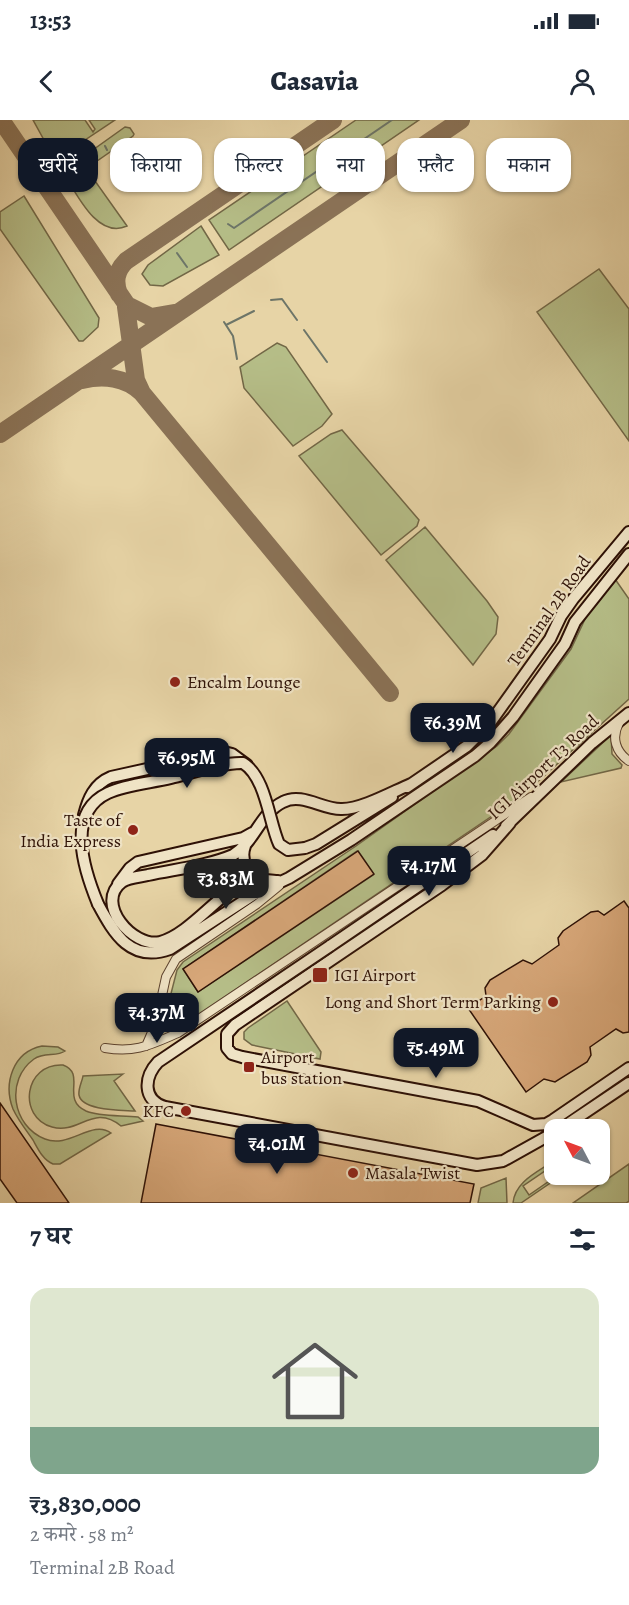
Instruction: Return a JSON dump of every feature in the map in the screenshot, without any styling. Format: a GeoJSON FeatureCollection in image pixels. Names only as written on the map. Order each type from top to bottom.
{"type":"FeatureCollection","features":[{"type":"Feature","properties":{"kind":"main road","name":"Terminal 2B Road"},"geometry":{"type":"LineString","coordinates":[[629,532],[573,599],[561,616],[550,639],[490,723],[467,746],[316,844],[288,850],[279,844],[267,805],[253,774],[247,765],[239,763],[114,790],[92,804],[84,819],[82,837],[84,859],[98,904],[113,928],[126,944],[140,952],[170,949],[253,895],[289,878],[351,840],[475,756],[513,717],[565,644],[575,622],[629,554]]}},
{"type":"Feature","properties":{"kind":"main road"},"geometry":{"type":"LineString","coordinates":[[573,599],[582,606],[590,603]]}},
{"type":"Feature","properties":{"kind":"main road","name":"IGI Airport T3 Road"},"geometry":{"type":"LineString","coordinates":[[544,1138],[503,1161],[477,1165],[165,1107],[153,1101],[147,1091],[147,1079],[158,1062],[510,823],[591,743],[628,714]]}},
{"type":"Feature","properties":{"kind":"main road"},"geometry":{"type":"LineString","coordinates":[[289,878],[272,881],[254,877],[247,868],[243,856],[245,846],[274,808],[287,800],[302,800],[344,809],[411,784]]}},
{"type":"Feature","properties":{"kind":"main road"},"geometry":{"type":"LineString","coordinates":[[510,823],[466,868],[235,1025],[227,1034],[227,1048],[232,1054],[242,1057],[478,1101],[533,1125],[546,1124],[553,1120],[629,1068]]}},
{"type":"Feature","properties":{"kind":"main road"},"geometry":{"type":"LineString","coordinates":[[256,829],[243,838],[138,862],[126,872],[113,892],[114,909],[128,932],[142,941],[159,942],[192,923],[242,883],[260,879]]}},
{"type":"Feature","properties":{"kind":"main road"},"geometry":{"type":"LineString","coordinates":[[113,892],[127,879],[227,858],[245,846]]}},
{"type":"Feature","properties":{"kind":"main road"},"geometry":{"type":"LineString","coordinates":[[575,1119],[629,1083]]}},
{"type":"Feature","properties":{"kind":"street"},"geometry":{"type":"LineString","coordinates":[[628,714],[616,728],[615,737],[620,753],[629,761]]}},
{"type":"Feature","properties":{"kind":"street"},"geometry":{"type":"LineString","coordinates":[[105,1048],[129,1051],[143,1048],[178,1033],[540,792]]}},
{"type":"Feature","properties":{"kind":"street"},"geometry":{"type":"LineString","coordinates":[[143,1048],[151,1038],[166,977],[176,959],[257,904],[289,878]]}},
{"type":"Feature","properties":{"kind":"street"},"geometry":{"type":"LineString","coordinates":[[156,1023],[163,1033],[178,1033]]}},
{"type":"Feature","properties":{"kind":"green space"},"geometry":{"type":"Polygon","coordinates":[[[33,120],[85,120],[93,132],[95,129],[89,120],[115,120],[88,138],[43,138],[33,120]]]}},
{"type":"Feature","properties":{"kind":"green space"},"geometry":{"type":"Polygon","coordinates":[[[356,120],[419,120],[385,143],[385,138],[330,138],[356,120]]]}},
{"type":"Feature","properties":{"kind":"green space"},"geometry":{"type":"Polygon","coordinates":[[[125,127],[130,128],[134,134],[130,138],[110,138],[110,152],[98,160],[98,146],[125,127]]]}},
{"type":"Feature","properties":{"kind":"green space"},"geometry":{"type":"Polygon","coordinates":[[[316,147],[316,190],[229,250],[209,220],[250,192],[304,192],[304,155],[316,147]]]}},
{"type":"Feature","properties":{"kind":"green space"},"geometry":{"type":"Polygon","coordinates":[[[98,185],[127,226],[116,228],[106,226],[96,220],[75,192],[98,192],[98,185]]]}},
{"type":"Feature","properties":{"kind":"green space"},"geometry":{"type":"Polygon","coordinates":[[[24,196],[99,318],[98,327],[83,341],[79,341],[0,229],[0,212],[24,196]]]}},
{"type":"Feature","properties":{"kind":"green space"},"geometry":{"type":"Polygon","coordinates":[[[201,226],[219,255],[163,286],[150,285],[142,274],[148,265],[201,226]]]}},
{"type":"Feature","properties":{"kind":"green space"},"geometry":{"type":"Polygon","coordinates":[[[599,269],[629,309],[629,441],[537,312],[599,269]]]}},
{"type":"Feature","properties":{"kind":"green space"},"geometry":{"type":"Polygon","coordinates":[[[277,343],[286,347],[332,414],[322,426],[293,446],[244,388],[240,367],[277,343]]]}},
{"type":"Feature","properties":{"kind":"green space"},"geometry":{"type":"Polygon","coordinates":[[[342,430],[419,520],[417,526],[381,555],[299,456],[331,434],[342,430]]]}},
{"type":"Feature","properties":{"kind":"green space"},"geometry":{"type":"Polygon","coordinates":[[[425,527],[498,617],[496,634],[473,665],[386,560],[425,527]]]}},
{"type":"Feature","properties":{"kind":"green space"},"geometry":{"type":"Polygon","coordinates":[[[615,579],[629,599],[629,699],[523,795],[179,1028],[172,1029],[165,1025],[164,1021],[177,970],[183,962],[356,846],[497,746],[509,734],[571,649],[586,617],[615,579]],[[357,851],[183,969],[198,992],[373,875],[357,851]]]}},
{"type":"Feature","properties":{"kind":"green space"},"geometry":{"type":"Polygon","coordinates":[[[611,735],[612,754],[622,765],[621,768],[561,782],[611,735]]]}},
{"type":"Feature","properties":{"kind":"green space"},"geometry":{"type":"Polygon","coordinates":[[[287,1001],[321,1052],[320,1059],[252,1045],[244,1039],[244,1032],[248,1028],[287,1001]]]}},
{"type":"Feature","properties":{"kind":"green space"},"geometry":{"type":"Polygon","coordinates":[[[42,1046],[58,1047],[65,1051],[34,1059],[25,1068],[16,1090],[16,1102],[25,1124],[34,1133],[54,1141],[96,1129],[111,1133],[60,1164],[49,1162],[41,1154],[17,1117],[10,1099],[10,1079],[17,1062],[32,1049],[42,1046]]]}},
{"type":"Feature","properties":{"kind":"green space"},"geometry":{"type":"Polygon","coordinates":[[[63,1065],[73,1074],[75,1100],[86,1111],[138,1117],[143,1121],[121,1126],[111,1120],[94,1118],[62,1128],[52,1127],[41,1121],[33,1113],[30,1102],[33,1081],[40,1072],[50,1067],[63,1065]]]}},
{"type":"Feature","properties":{"kind":"green space"},"geometry":{"type":"Polygon","coordinates":[[[123,1074],[114,1081],[135,1111],[95,1107],[87,1104],[79,1095],[83,1076],[123,1074]]]}},
{"type":"Feature","properties":{"kind":"green space"},"geometry":{"type":"Polygon","coordinates":[[[629,1164],[629,1201],[626,1203],[573,1203],[599,1185],[610,1185],[610,1177],[629,1164]]]}},
{"type":"Feature","properties":{"kind":"green space"},"geometry":{"type":"Polygon","coordinates":[[[544,1167],[544,1172],[523,1186],[529,1195],[544,1185],[547,1185],[521,1203],[513,1203],[518,1189],[544,1167]]]}},
{"type":"Feature","properties":{"kind":"green space"},"geometry":{"type":"Polygon","coordinates":[[[506,1178],[507,1203],[478,1203],[481,1188],[506,1178]]]}},
{"type":"Feature","properties":{"kind":"building"},"geometry":{"type":"Polygon","coordinates":[[[358,851],[374,874],[198,992],[183,969],[358,851]]]}},
{"type":"Feature","properties":{"kind":"building","name":"Long and Short Term Parking"},"geometry":{"type":"Polygon","coordinates":[[[624,901],[629,908],[629,1032],[623,1033],[616,1029],[590,1047],[591,1055],[587,1062],[555,1082],[544,1079],[526,1092],[468,1008],[486,996],[485,988],[490,980],[523,960],[532,964],[559,945],[558,938],[563,931],[591,912],[598,911],[604,915],[624,901]]]}},
{"type":"Feature","properties":{"kind":"building"},"geometry":{"type":"Polygon","coordinates":[[[0,1103],[69,1203],[17,1203],[0,1179],[0,1103]]]}},
{"type":"Feature","properties":{"kind":"building"},"geometry":{"type":"Polygon","coordinates":[[[156,1124],[474,1184],[470,1203],[141,1203],[156,1124]]]}},
{"type":"Feature","properties":{"kind":"waterway"},"geometry":{"type":"LineString","coordinates":[[228,224],[234,228],[392,120]]}},
{"type":"Feature","properties":{"kind":"waterway"},"geometry":{"type":"LineString","coordinates":[[105,146],[107,150]]}},
{"type":"Feature","properties":{"kind":"waterway"},"geometry":{"type":"LineString","coordinates":[[177,253],[187,267]]}},
{"type":"Feature","properties":{"kind":"waterway"},"geometry":{"type":"LineString","coordinates":[[271,300],[282,299],[297,320]]}},
{"type":"Feature","properties":{"kind":"waterway"},"geometry":{"type":"LineString","coordinates":[[226,325],[254,311]]}},
{"type":"Feature","properties":{"kind":"waterway"},"geometry":{"type":"LineString","coordinates":[[224,322],[233,336],[237,359]]}},
{"type":"Feature","properties":{"kind":"waterway"},"geometry":{"type":"LineString","coordinates":[[304,330],[327,362]]}},
{"type":"Feature","properties":{"kind":"taxiway"},"geometry":{"type":"LineString","coordinates":[[1,120],[127,305],[151,317],[174,313]]}},
{"type":"Feature","properties":{"kind":"taxiway"},"geometry":{"type":"LineString","coordinates":[[119,294],[117,276],[126,261],[333,120]]}},
{"type":"Feature","properties":{"kind":"taxiway"},"geometry":{"type":"LineString","coordinates":[[0,434],[461,120]]}},
{"type":"Feature","properties":{"kind":"taxiway"},"geometry":{"type":"LineString","coordinates":[[126,307],[136,380],[142,393],[390,693]]}},
{"type":"Feature","properties":{"kind":"taxiway"},"geometry":{"type":"LineString","coordinates":[[82,380],[114,379],[129,384],[142,393]]}},
{"type":"Feature","properties":{"kind":"place","name":"Encalm Lounge"},"geometry":{"type":"Point","coordinates":[175,682]}},
{"type":"Feature","properties":{"kind":"place","name":"Taste of India Express"},"geometry":{"type":"Point","coordinates":[133,830]}},
{"type":"Feature","properties":{"kind":"place","name":"IGI Airport"},"geometry":{"type":"Point","coordinates":[320,975]}},
{"type":"Feature","properties":{"kind":"place","name":"Long and Short Term Parking"},"geometry":{"type":"Point","coordinates":[553,1002]}},
{"type":"Feature","properties":{"kind":"place","name":"Airport bus station"},"geometry":{"type":"Point","coordinates":[249,1067]}},
{"type":"Feature","properties":{"kind":"place","name":"KFC"},"geometry":{"type":"Point","coordinates":[186,1111]}},
{"type":"Feature","properties":{"kind":"place","name":"Masala Twist"},"geometry":{"type":"Point","coordinates":[353,1173]}}]}
